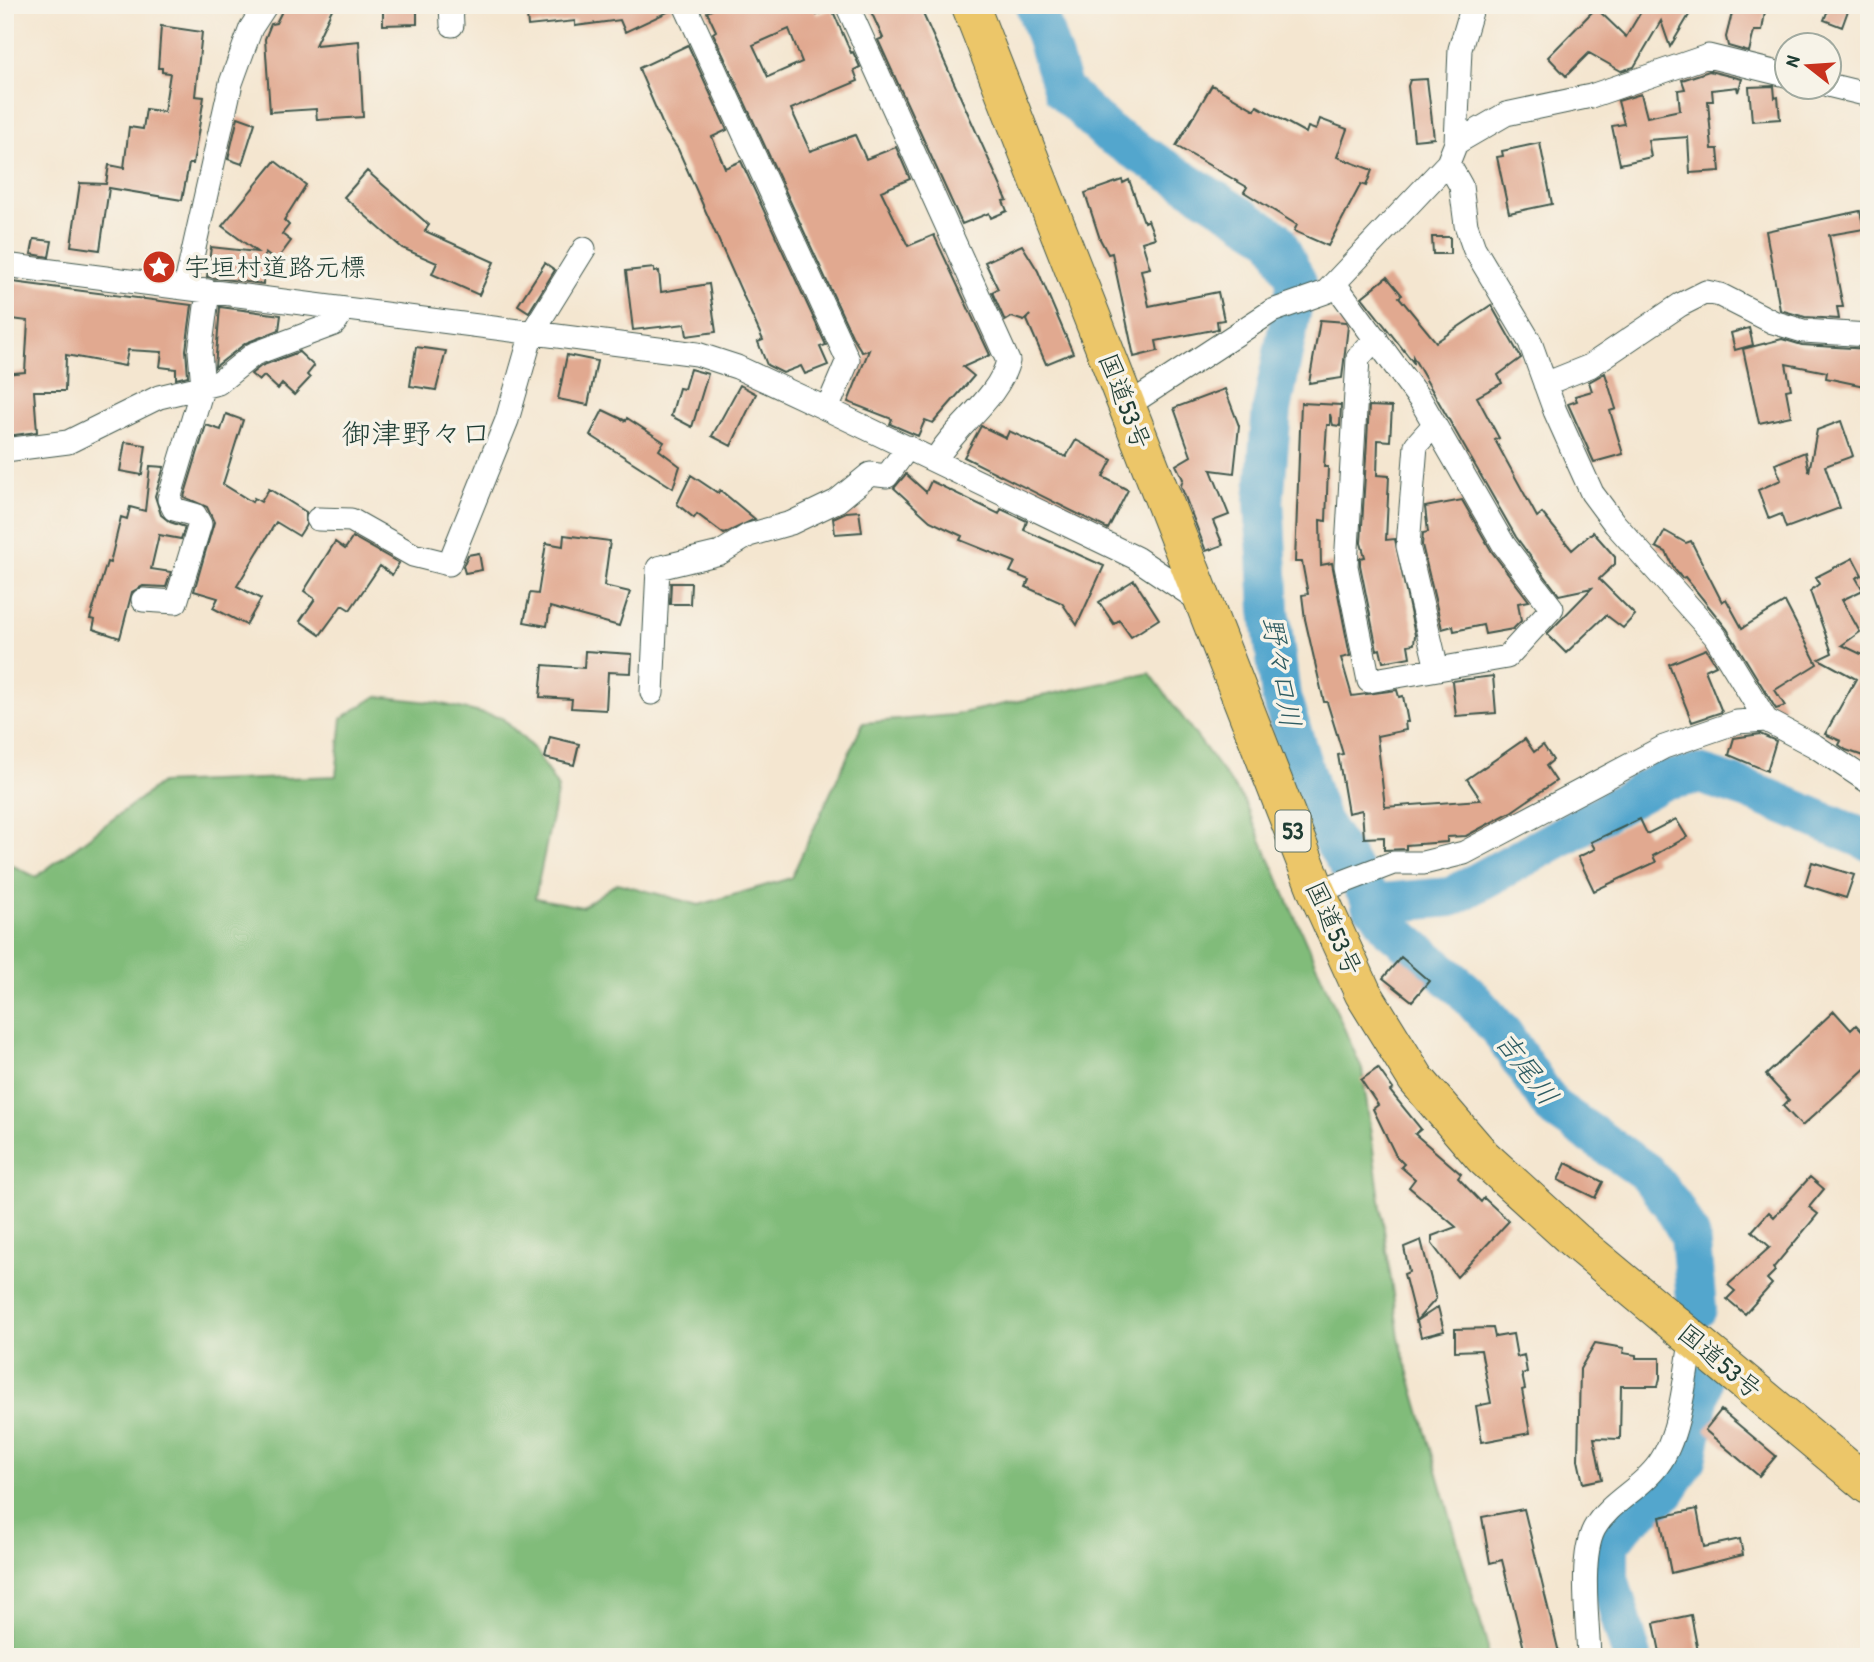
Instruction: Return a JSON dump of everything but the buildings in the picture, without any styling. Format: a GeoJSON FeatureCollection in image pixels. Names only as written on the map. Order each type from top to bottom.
{"type":"FeatureCollection","features":[{"type":"Feature","properties":{"kind":"highway","name":"国道53号"},"geometry":{"type":"LineString","coordinates":[[970,5],[1203,603],[1329,888],[1363,993],[1416,1079],[1482,1157],[1574,1240],[1869,1486]]}},
{"type":"Feature","properties":{"kind":"street"},"geometry":{"type":"LineString","coordinates":[[185,288],[231,83],[251,28],[266,5]]}},
{"type":"Feature","properties":{"kind":"street"},"geometry":{"type":"LineString","coordinates":[[685,5],[848,360],[827,409]]}},
{"type":"Feature","properties":{"kind":"street"},"geometry":{"type":"LineString","coordinates":[[847,5],[1008,361],[1003,379],[945,443],[935,461]]}},
{"type":"Feature","properties":{"kind":"street"},"geometry":{"type":"LineString","coordinates":[[1473,5],[1460,49],[1452,153],[1461,186],[1466,225],[1474,247],[1530,342],[1592,493],[1615,524],[1716,636],[1766,720],[1815,746],[1869,782]]}},
{"type":"Feature","properties":{"kind":"street"},"geometry":{"type":"LineString","coordinates":[[1127,406],[1272,311],[1331,288],[1452,153],[1506,114],[1591,96],[1708,56],[1772,71]]}},
{"type":"Feature","properties":{"kind":"street"},"geometry":{"type":"LineString","coordinates":[[1842,88],[1869,95]]}},
{"type":"Feature","properties":{"kind":"street"},"geometry":{"type":"LineString","coordinates":[[318,519],[351,520],[413,555],[449,564],[507,420],[532,332],[584,248]]}},
{"type":"Feature","properties":{"kind":"street"},"geometry":{"type":"LineString","coordinates":[[5,265],[698,354],[737,367],[1136,558],[1203,603]]}},
{"type":"Feature","properties":{"kind":"street"},"geometry":{"type":"LineString","coordinates":[[1331,288],[1376,338],[1434,425],[1504,545],[1552,608],[1507,657],[1369,681],[1346,566],[1358,358],[1376,338]]}},
{"type":"Feature","properties":{"kind":"street"},"geometry":{"type":"LineString","coordinates":[[144,600],[176,602],[200,524],[195,515],[174,509],[169,499],[203,386],[200,352],[208,291]]}},
{"type":"Feature","properties":{"kind":"street"},"geometry":{"type":"LineString","coordinates":[[1545,384],[1590,366],[1679,304],[1706,292],[1720,295],[1773,322],[1803,331],[1869,335]]}},
{"type":"Feature","properties":{"kind":"street"},"geometry":{"type":"LineString","coordinates":[[5,450],[68,442],[159,397],[218,383],[254,354],[334,324],[344,309]]}},
{"type":"Feature","properties":{"kind":"street"},"geometry":{"type":"LineString","coordinates":[[1434,425],[1416,445],[1408,546],[1437,669]]}},
{"type":"Feature","properties":{"kind":"street"},"geometry":{"type":"LineString","coordinates":[[652,693],[658,568],[720,553],[749,535],[791,523],[837,502],[870,474],[887,476],[908,447]]}},
{"type":"Feature","properties":{"kind":"street"},"geometry":{"type":"LineString","coordinates":[[1329,888],[1393,863],[1430,862],[1465,853],[1664,747],[1737,722],[1766,720]]}},
{"type":"Feature","properties":{"kind":"street"},"geometry":{"type":"LineString","coordinates":[[1589,1657],[1588,1556],[1594,1531],[1609,1510],[1659,1465],[1673,1435],[1692,1337]]}},
{"type":"Feature","properties":{"kind":"green space"},"geometry":{"type":"Polygon","coordinates":[[[1150,673],[1244,801],[1362,1069],[1399,1338],[1488,1648],[1488,1657],[5,1657],[5,862],[36,877],[161,783],[336,776],[342,718],[377,696],[438,703],[502,718],[533,748],[558,788],[535,898],[582,907],[617,883],[699,905],[791,878],[863,723],[953,715],[1150,673]]]}},
{"type":"Feature","properties":{"kind":"waterway","name":"野々口川"},"geometry":{"type":"LineString","coordinates":[[1035,5],[1063,90],[1108,133],[1275,238],[1297,282],[1272,409],[1264,501],[1270,610],[1281,697],[1320,821],[1391,929],[1464,990],[1503,1034],[1552,1107],[1646,1172],[1671,1203],[1690,1236],[1697,1309]]}},
{"type":"Feature","properties":{"kind":"waterway","name":"野々口川"},"geometry":{"type":"LineString","coordinates":[[1371,904],[1451,897],[1662,781],[1699,774],[1749,790],[1869,841]]}},
{"type":"Feature","properties":{"kind":"waterway","name":"吉尾川"},"geometry":{"type":"LineString","coordinates":[[1632,1657],[1609,1578],[1609,1543],[1630,1519],[1666,1491],[1687,1459],[1702,1384]]}},
{"type":"Feature","properties":{"kind":"place","name":"宇垣村道路元標"},"geometry":{"type":"Point","coordinates":[159,267]}},
{"type":"Feature","properties":{"kind":"district","name":"御津野々口"},"geometry":{"type":"Point","coordinates":[416,434]}}]}
